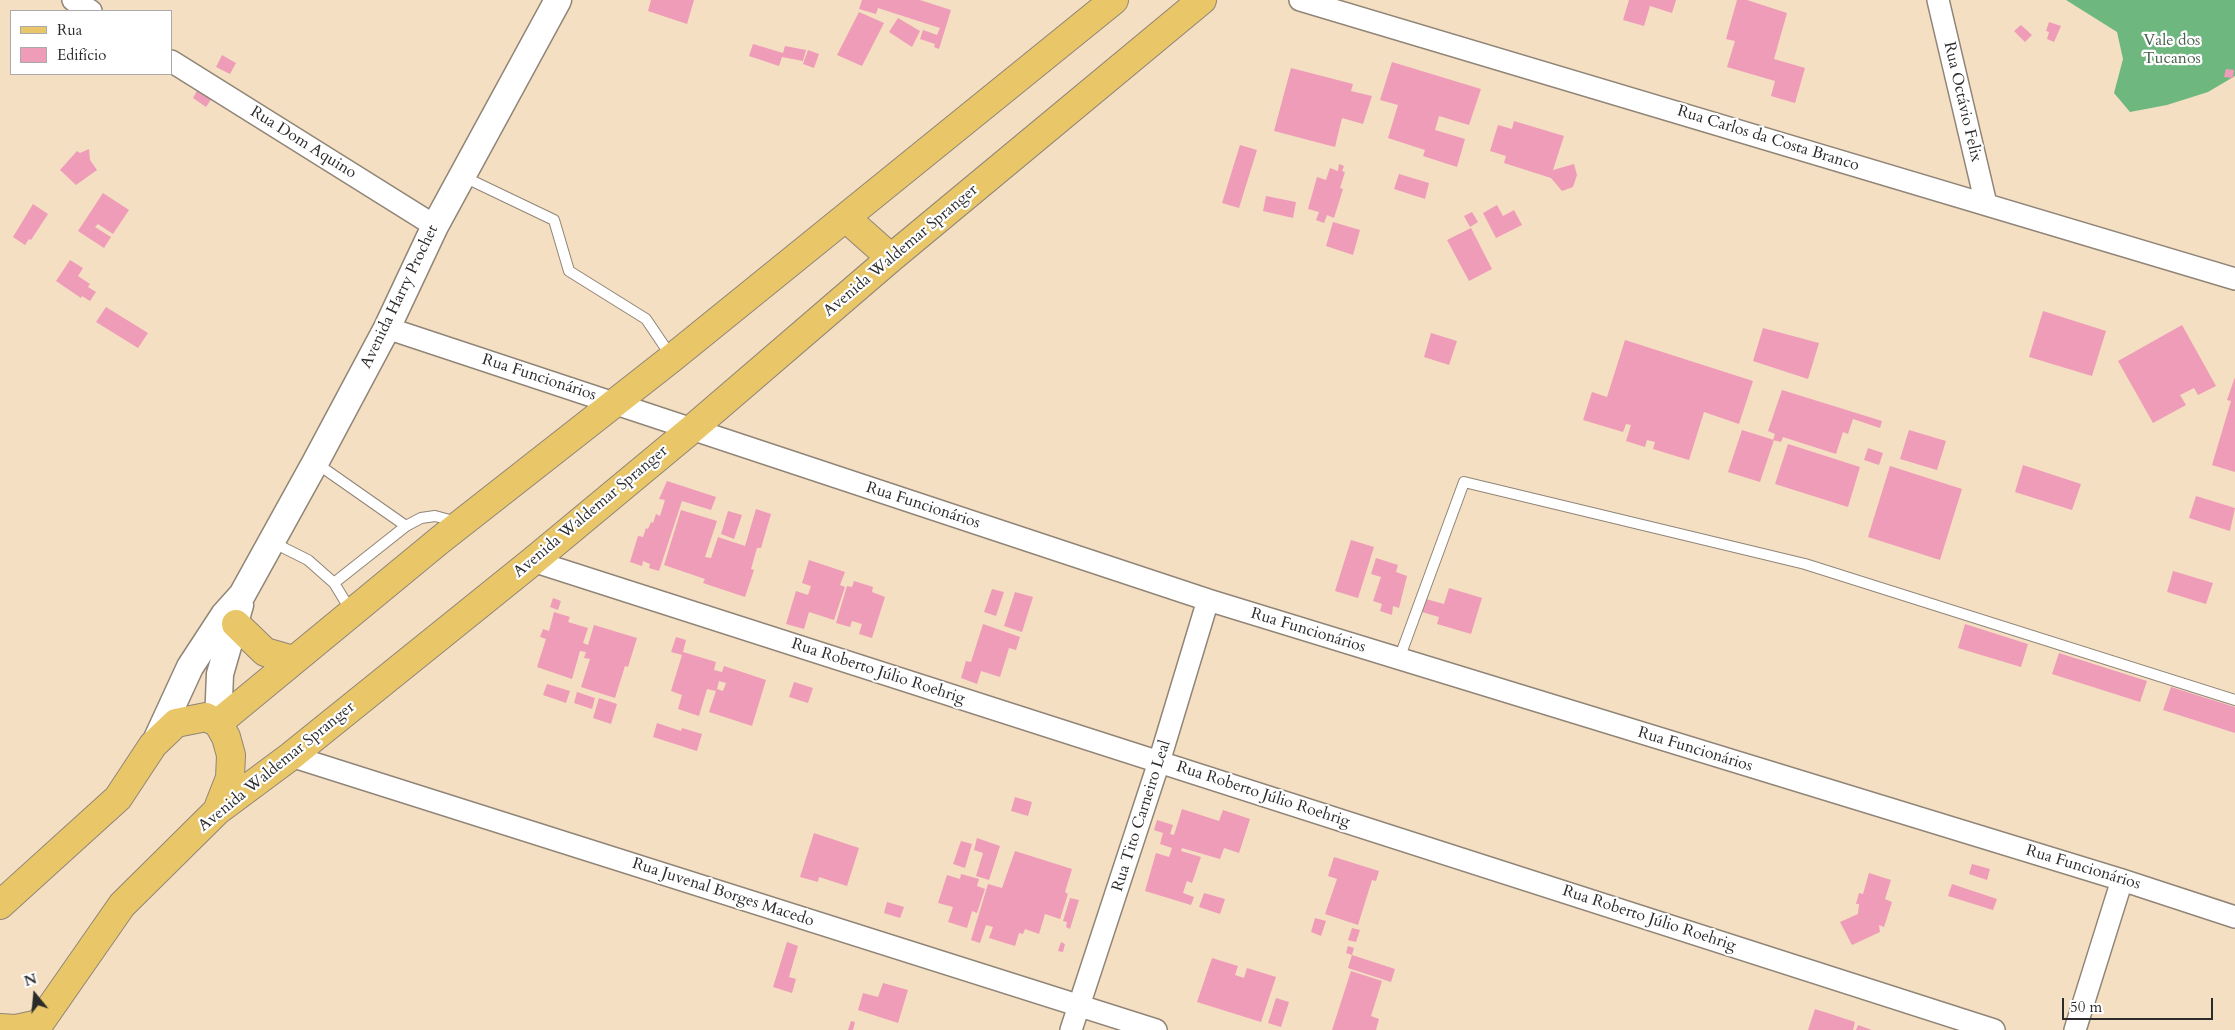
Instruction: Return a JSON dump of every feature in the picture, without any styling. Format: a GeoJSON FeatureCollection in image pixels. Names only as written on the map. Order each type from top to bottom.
{"type":"FeatureCollection","features":[{"type":"Feature","properties":{"kind":"main road"},"geometry":{"type":"LineString","coordinates":[[218,723],[461,523],[615,404],[1114,0]]}},
{"type":"Feature","properties":{"kind":"main road","name":"Avenida Waldemar Spranger"},"geometry":{"type":"LineString","coordinates":[[0,1028],[43,1028],[122,905],[217,811],[291,756],[533,561],[692,429],[891,258],[1202,0]]}},
{"type":"Feature","properties":{"kind":"main road"},"geometry":{"type":"LineString","coordinates":[[846,218],[891,258]]}},
{"type":"Feature","properties":{"kind":"main road"},"geometry":{"type":"LineString","coordinates":[[236,624],[265,652],[294,660]]}},
{"type":"Feature","properties":{"kind":"main road"},"geometry":{"type":"LineString","coordinates":[[0,905],[118,798],[153,745],[176,724],[206,717],[218,723],[226,737],[231,755],[230,778],[217,811]]}},
{"type":"Feature","properties":{"kind":"street"},"geometry":{"type":"LineString","coordinates":[[73,0],[89,10]]}},
{"type":"Feature","properties":{"kind":"street","name":"Avenida Harry Prochet"},"geometry":{"type":"LineString","coordinates":[[153,745],[190,667],[224,615],[242,595],[316,463],[387,328],[435,226],[558,0]]}},
{"type":"Feature","properties":{"kind":"street","name":"Rua Carlos da Costa Branco"},"geometry":{"type":"LineString","coordinates":[[1300,0],[2235,279]]}},
{"type":"Feature","properties":{"kind":"street","name":"Rua Octávio Felix"},"geometry":{"type":"LineString","coordinates":[[1938,0],[1986,204]]}},
{"type":"Feature","properties":{"kind":"street","name":"Rua Dom Aquino"},"geometry":{"type":"LineString","coordinates":[[172,62],[435,226]]}},
{"type":"Feature","properties":{"kind":"street","name":"Rua Funcionários"},"geometry":{"type":"LineString","coordinates":[[387,328],[1208,600],[2122,880],[2235,917]]}},
{"type":"Feature","properties":{"kind":"street","name":"Rua Roberto Júlio Roehrig"},"geometry":{"type":"LineString","coordinates":[[533,561],[1994,1030]]}},
{"type":"Feature","properties":{"kind":"street","name":"Avenida Harry Prochet"},"geometry":{"type":"LineString","coordinates":[[218,723],[220,674],[236,624],[242,595]]}},
{"type":"Feature","properties":{"kind":"street","name":"Rua Tito Carneiro Leal"},"geometry":{"type":"LineString","coordinates":[[1071,1030],[1160,762],[1208,600]]}},
{"type":"Feature","properties":{"kind":"street","name":"Rua Juvenal Borges Macedo"},"geometry":{"type":"LineString","coordinates":[[291,756],[1156,1030]]}},
{"type":"Feature","properties":{"kind":"street"},"geometry":{"type":"LineString","coordinates":[[2075,1030],[2122,880]]}},
{"type":"Feature","properties":{"kind":"lane"},"geometry":{"type":"LineString","coordinates":[[462,176],[554,220],[569,271],[646,319],[672,358]]}},
{"type":"Feature","properties":{"kind":"lane"},"geometry":{"type":"LineString","coordinates":[[316,463],[406,526]]}},
{"type":"Feature","properties":{"kind":"lane"},"geometry":{"type":"LineString","coordinates":[[1399,659],[1464,482],[1805,564],[2235,700]]}},
{"type":"Feature","properties":{"kind":"lane"},"geometry":{"type":"LineString","coordinates":[[334,583],[406,526],[421,518],[434,516],[461,523]]}},
{"type":"Feature","properties":{"kind":"lane"},"geometry":{"type":"LineString","coordinates":[[271,542],[308,560],[334,583],[351,612]]}},
{"type":"Feature","properties":{"kind":"green space","name":"Vale dos Tucanos"},"geometry":{"type":"Polygon","coordinates":[[[2066,0],[2235,0],[2235,76],[2208,92],[2167,105],[2130,112],[2114,93],[2123,59],[2117,32],[2066,0]]]}},
{"type":"Feature","properties":{"kind":"building"},"geometry":{"type":"Polygon","coordinates":[[[651,0],[694,0],[687,24],[648,11],[651,0]]]}},
{"type":"Feature","properties":{"kind":"building"},"geometry":{"type":"Polygon","coordinates":[[[862,0],[920,0],[951,10],[939,49],[934,47],[935,44],[920,39],[923,30],[937,35],[940,28],[878,8],[876,14],[859,9],[862,0]]]}},
{"type":"Feature","properties":{"kind":"building"},"geometry":{"type":"Polygon","coordinates":[[[1629,0],[1676,0],[1672,13],[1650,6],[1644,26],[1623,20],[1629,0]]]}},
{"type":"Feature","properties":{"kind":"building"},"geometry":{"type":"Polygon","coordinates":[[[1737,0],[1747,0],[1787,13],[1774,59],[1805,68],[1795,103],[1771,96],[1775,81],[1727,67],[1735,41],[1726,39],[1737,0]]]}},
{"type":"Feature","properties":{"kind":"building"},"geometry":{"type":"Polygon","coordinates":[[[859,12],[884,23],[862,66],[837,55],[859,12]]]}},
{"type":"Feature","properties":{"kind":"building"},"geometry":{"type":"Polygon","coordinates":[[[898,18],[920,31],[912,47],[889,32],[898,18]]]}},
{"type":"Feature","properties":{"kind":"building"},"geometry":{"type":"Polygon","coordinates":[[[2049,22],[2061,26],[2054,42],[2047,39],[2049,32],[2046,31],[2049,22]]]}},
{"type":"Feature","properties":{"kind":"building"},"geometry":{"type":"Polygon","coordinates":[[[2021,25],[2032,35],[2025,42],[2014,31],[2021,25]]]}},
{"type":"Feature","properties":{"kind":"building"},"geometry":{"type":"Polygon","coordinates":[[[753,44],[783,53],[785,46],[806,50],[803,61],[782,57],[779,66],[749,56],[753,44]]]}},
{"type":"Feature","properties":{"kind":"building"},"geometry":{"type":"Polygon","coordinates":[[[808,50],[819,54],[814,68],[803,64],[808,50]]]}},
{"type":"Feature","properties":{"kind":"building"},"geometry":{"type":"Polygon","coordinates":[[[222,55],[236,63],[230,74],[216,67],[222,55]]]}},
{"type":"Feature","properties":{"kind":"building"},"geometry":{"type":"Polygon","coordinates":[[[1392,62],[1481,89],[1469,125],[1439,116],[1435,130],[1465,139],[1457,167],[1423,156],[1425,150],[1388,138],[1398,105],[1380,100],[1392,62]]]}},
{"type":"Feature","properties":{"kind":"building"},"geometry":{"type":"Polygon","coordinates":[[[1291,68],[1353,84],[1351,91],[1372,96],[1363,124],[1342,118],[1335,147],[1274,131],[1291,68]]]}},
{"type":"Feature","properties":{"kind":"building"},"geometry":{"type":"Polygon","coordinates":[[[2226,69],[2234,70],[2233,78],[2224,77],[2226,69]]]}},
{"type":"Feature","properties":{"kind":"building"},"geometry":{"type":"Polygon","coordinates":[[[198,89],[212,98],[206,107],[193,98],[198,89]]]}},
{"type":"Feature","properties":{"kind":"building"},"geometry":{"type":"Polygon","coordinates":[[[1514,121],[1564,136],[1553,170],[1574,164],[1577,175],[1573,187],[1562,191],[1551,178],[1504,163],[1506,156],[1490,151],[1498,125],[1512,129],[1514,121]]]}},
{"type":"Feature","properties":{"kind":"building"},"geometry":{"type":"Polygon","coordinates":[[[1240,145],[1257,150],[1239,208],[1222,203],[1240,145]]]}},
{"type":"Feature","properties":{"kind":"building"},"geometry":{"type":"Polygon","coordinates":[[[89,149],[90,160],[97,170],[76,185],[60,170],[77,151],[80,153],[89,149]]]}},
{"type":"Feature","properties":{"kind":"building"},"geometry":{"type":"Polygon","coordinates":[[[1339,164],[1344,166],[1342,171],[1345,172],[1340,188],[1343,189],[1334,218],[1327,215],[1324,223],[1316,220],[1319,212],[1308,209],[1317,177],[1326,180],[1330,168],[1338,171],[1339,164]]]}},
{"type":"Feature","properties":{"kind":"building"},"geometry":{"type":"Polygon","coordinates":[[[1399,174],[1429,183],[1425,199],[1394,189],[1399,174]]]}},
{"type":"Feature","properties":{"kind":"building"},"geometry":{"type":"Polygon","coordinates":[[[103,193],[129,210],[113,234],[98,224],[95,227],[111,237],[104,248],[78,231],[103,193]]]}},
{"type":"Feature","properties":{"kind":"building"},"geometry":{"type":"Polygon","coordinates":[[[1266,196],[1296,202],[1293,218],[1263,211],[1266,196]]]}},
{"type":"Feature","properties":{"kind":"building"},"geometry":{"type":"Polygon","coordinates":[[[33,204],[48,214],[31,240],[29,239],[25,245],[13,237],[33,204]]]}},
{"type":"Feature","properties":{"kind":"building"},"geometry":{"type":"Polygon","coordinates":[[[1497,205],[1503,216],[1514,210],[1522,225],[1496,238],[1483,213],[1497,205]]]}},
{"type":"Feature","properties":{"kind":"building"},"geometry":{"type":"Polygon","coordinates":[[[1472,212],[1478,222],[1470,227],[1464,216],[1472,212]]]}},
{"type":"Feature","properties":{"kind":"building"},"geometry":{"type":"Polygon","coordinates":[[[1333,222],[1360,230],[1353,255],[1326,246],[1333,222]]]}},
{"type":"Feature","properties":{"kind":"building"},"geometry":{"type":"Polygon","coordinates":[[[1471,228],[1492,269],[1469,281],[1447,240],[1471,228]]]}},
{"type":"Feature","properties":{"kind":"building"},"geometry":{"type":"Polygon","coordinates":[[[70,260],[83,268],[78,276],[90,284],[88,287],[96,292],[90,301],[82,296],[81,298],[56,281],[70,260]]]}},
{"type":"Feature","properties":{"kind":"building"},"geometry":{"type":"Polygon","coordinates":[[[106,307],[148,333],[138,348],[96,322],[106,307]]]}},
{"type":"Feature","properties":{"kind":"building"},"geometry":{"type":"Polygon","coordinates":[[[2043,311],[2106,331],[2092,376],[2029,357],[2043,311]]]}},
{"type":"Feature","properties":{"kind":"building"},"geometry":{"type":"Polygon","coordinates":[[[2182,325],[2216,386],[2198,395],[2194,388],[2180,395],[2186,405],[2153,423],[2118,361],[2182,325]]]}},
{"type":"Feature","properties":{"kind":"building"},"geometry":{"type":"Polygon","coordinates":[[[1763,328],[1819,343],[1808,379],[1753,361],[1763,328]]]}},
{"type":"Feature","properties":{"kind":"building"},"geometry":{"type":"Polygon","coordinates":[[[1431,333],[1457,341],[1449,365],[1424,357],[1431,333]]]}},
{"type":"Feature","properties":{"kind":"building"},"geometry":{"type":"Polygon","coordinates":[[[1625,340],[1753,381],[1739,424],[1704,412],[1689,460],[1653,449],[1655,442],[1647,440],[1645,447],[1626,441],[1631,425],[1626,424],[1623,432],[1583,420],[1592,392],[1607,397],[1625,340]]]}},
{"type":"Feature","properties":{"kind":"building"},"geometry":{"type":"Polygon","coordinates":[[[2235,377],[2235,472],[2212,465],[2231,401],[2227,400],[2235,377]]]}},
{"type":"Feature","properties":{"kind":"building"},"geometry":{"type":"Polygon","coordinates":[[[1782,390],[1882,421],[1880,428],[1853,419],[1848,434],[1843,432],[1836,454],[1783,437],[1781,442],[1773,440],[1775,434],[1768,431],[1782,390]]]}},
{"type":"Feature","properties":{"kind":"building"},"geometry":{"type":"Polygon","coordinates":[[[1742,430],[1774,440],[1760,482],[1728,472],[1742,430]]]}},
{"type":"Feature","properties":{"kind":"building"},"geometry":{"type":"Polygon","coordinates":[[[1909,430],[1946,441],[1937,470],[1900,459],[1909,430]]]}},
{"type":"Feature","properties":{"kind":"building"},"geometry":{"type":"Polygon","coordinates":[[[1788,444],[1860,467],[1848,507],[1775,484],[1788,444]]]}},
{"type":"Feature","properties":{"kind":"building"},"geometry":{"type":"Polygon","coordinates":[[[1868,448],[1883,453],[1879,465],[1864,460],[1868,448]]]}},
{"type":"Feature","properties":{"kind":"building"},"geometry":{"type":"Polygon","coordinates":[[[2023,465],[2081,484],[2072,510],[2015,492],[2023,465]]]}},
{"type":"Feature","properties":{"kind":"building"},"geometry":{"type":"Polygon","coordinates":[[[1890,466],[1962,489],[1940,560],[1868,537],[1890,466]]]}},
{"type":"Feature","properties":{"kind":"building"},"geometry":{"type":"Polygon","coordinates":[[[667,481],[716,497],[711,510],[682,501],[659,571],[649,568],[650,564],[643,561],[642,566],[630,562],[638,536],[643,537],[646,528],[648,529],[651,522],[653,523],[656,514],[660,516],[665,500],[659,499],[667,481]]]}},
{"type":"Feature","properties":{"kind":"building"},"geometry":{"type":"Polygon","coordinates":[[[2196,496],[2235,508],[2230,531],[2189,518],[2196,496]]]}},
{"type":"Feature","properties":{"kind":"building"},"geometry":{"type":"Polygon","coordinates":[[[756,509],[771,514],[761,548],[757,548],[751,569],[754,570],[745,597],[703,583],[705,579],[664,565],[681,510],[717,521],[705,557],[711,558],[718,537],[745,546],[756,509]]]}},
{"type":"Feature","properties":{"kind":"building"},"geometry":{"type":"Polygon","coordinates":[[[728,511],[742,515],[734,539],[721,534],[728,511]]]}},
{"type":"Feature","properties":{"kind":"building"},"geometry":{"type":"Polygon","coordinates":[[[1351,540],[1374,547],[1358,598],[1335,591],[1351,540]]]}},
{"type":"Feature","properties":{"kind":"building"},"geometry":{"type":"Polygon","coordinates":[[[1376,558],[1398,565],[1396,572],[1407,576],[1399,608],[1393,606],[1392,615],[1380,611],[1382,604],[1373,601],[1381,577],[1371,574],[1376,558]]]}},
{"type":"Feature","properties":{"kind":"building"},"geometry":{"type":"Polygon","coordinates":[[[809,560],[845,572],[840,585],[845,587],[834,620],[809,612],[804,629],[786,624],[796,591],[808,595],[811,586],[802,583],[809,560]]]}},
{"type":"Feature","properties":{"kind":"building"},"geometry":{"type":"Polygon","coordinates":[[[2173,571],[2213,583],[2206,604],[2167,592],[2173,571]]]}},
{"type":"Feature","properties":{"kind":"building"},"geometry":{"type":"Polygon","coordinates":[[[854,581],[873,587],[872,592],[885,597],[872,638],[859,634],[862,624],[852,621],[850,627],[836,623],[847,586],[852,587],[854,581]]]}},
{"type":"Feature","properties":{"kind":"building"},"geometry":{"type":"Polygon","coordinates":[[[1449,588],[1482,598],[1471,634],[1437,624],[1439,617],[1422,612],[1426,599],[1444,604],[1449,588]]]}},
{"type":"Feature","properties":{"kind":"building"},"geometry":{"type":"Polygon","coordinates":[[[992,589],[1004,592],[996,616],[984,612],[992,589]]]}},
{"type":"Feature","properties":{"kind":"building"},"geometry":{"type":"Polygon","coordinates":[[[1015,592],[1033,597],[1022,632],[1004,626],[1015,592]]]}},
{"type":"Feature","properties":{"kind":"building"},"geometry":{"type":"Polygon","coordinates":[[[553,598],[561,601],[558,610],[550,607],[553,598]]]}},
{"type":"Feature","properties":{"kind":"building"},"geometry":{"type":"Polygon","coordinates":[[[554,612],[570,617],[568,622],[588,628],[583,643],[588,645],[594,625],[637,638],[628,667],[625,666],[615,698],[581,687],[590,659],[584,658],[586,652],[580,651],[572,679],[537,667],[546,639],[540,637],[543,629],[549,631],[554,612]]]}},
{"type":"Feature","properties":{"kind":"building"},"geometry":{"type":"Polygon","coordinates":[[[983,624],[1020,637],[1016,650],[1009,648],[1000,677],[981,671],[977,684],[961,678],[966,661],[971,662],[983,624]]]}},
{"type":"Feature","properties":{"kind":"building"},"geometry":{"type":"Polygon","coordinates":[[[1965,624],[2028,644],[2021,667],[1958,648],[1965,624]]]}},
{"type":"Feature","properties":{"kind":"building"},"geometry":{"type":"Polygon","coordinates":[[[676,637],[686,640],[683,652],[716,662],[714,670],[722,672],[724,666],[766,680],[752,726],[709,712],[716,691],[707,689],[699,716],[678,709],[682,695],[671,691],[682,655],[671,652],[676,637]],[[719,681],[717,689],[723,691],[726,683],[719,681]]]}},
{"type":"Feature","properties":{"kind":"building"},"geometry":{"type":"Polygon","coordinates":[[[2059,653],[2147,681],[2140,702],[2052,674],[2059,653]]]}},
{"type":"Feature","properties":{"kind":"building"},"geometry":{"type":"Polygon","coordinates":[[[794,682],[813,688],[808,703],[789,697],[794,682]]]}},
{"type":"Feature","properties":{"kind":"building"},"geometry":{"type":"Polygon","coordinates":[[[547,684],[570,691],[566,703],[543,695],[547,684]]]}},
{"type":"Feature","properties":{"kind":"building"},"geometry":{"type":"Polygon","coordinates":[[[2171,687],[2235,707],[2235,733],[2163,710],[2171,687]]]}},
{"type":"Feature","properties":{"kind":"building"},"geometry":{"type":"Polygon","coordinates":[[[577,692],[595,698],[592,709],[574,703],[577,692]]]}},
{"type":"Feature","properties":{"kind":"building"},"geometry":{"type":"Polygon","coordinates":[[[599,698],[617,704],[611,724],[593,718],[599,698]]]}},
{"type":"Feature","properties":{"kind":"building"},"geometry":{"type":"Polygon","coordinates":[[[657,723],[681,731],[682,728],[702,734],[697,751],[653,737],[657,723]]]}},
{"type":"Feature","properties":{"kind":"building"},"geometry":{"type":"Polygon","coordinates":[[[1015,797],[1032,802],[1028,816],[1011,811],[1015,797]]]}},
{"type":"Feature","properties":{"kind":"building"},"geometry":{"type":"Polygon","coordinates":[[[1182,809],[1219,821],[1223,810],[1250,819],[1239,853],[1224,848],[1220,859],[1182,848],[1181,851],[1201,857],[1192,883],[1187,881],[1183,893],[1194,897],[1191,905],[1145,891],[1156,853],[1169,857],[1172,848],[1160,844],[1163,833],[1154,830],[1157,820],[1173,825],[1170,834],[1174,835],[1182,809]]]}},
{"type":"Feature","properties":{"kind":"building"},"geometry":{"type":"Polygon","coordinates":[[[814,833],[859,848],[847,886],[819,877],[818,882],[800,877],[814,833]]]}},
{"type":"Feature","properties":{"kind":"building"},"geometry":{"type":"Polygon","coordinates":[[[977,838],[1000,846],[989,880],[976,876],[983,853],[974,850],[977,838]]]}},
{"type":"Feature","properties":{"kind":"building"},"geometry":{"type":"Polygon","coordinates":[[[961,841],[972,844],[965,868],[953,864],[961,841]]]}},
{"type":"Feature","properties":{"kind":"building"},"geometry":{"type":"Polygon","coordinates":[[[1015,851],[1072,869],[1065,892],[1068,894],[1060,919],[1045,914],[1039,934],[1025,929],[1023,934],[1019,933],[1015,946],[989,938],[993,927],[986,925],[980,943],[971,940],[988,884],[1002,888],[1015,851]]]}},
{"type":"Feature","properties":{"kind":"building"},"geometry":{"type":"Polygon","coordinates":[[[1334,857],[1379,871],[1376,881],[1372,880],[1358,925],[1325,914],[1337,879],[1328,876],[1334,857]]]}},
{"type":"Feature","properties":{"kind":"building"},"geometry":{"type":"Polygon","coordinates":[[[1972,864],[1990,869],[1987,880],[1969,874],[1972,864]]]}},
{"type":"Feature","properties":{"kind":"building"},"geometry":{"type":"Polygon","coordinates":[[[1869,873],[1891,880],[1885,899],[1892,902],[1884,927],[1879,925],[1880,932],[1852,945],[1840,922],[1858,914],[1859,904],[1856,904],[1859,893],[1863,894],[1869,873]]]}},
{"type":"Feature","properties":{"kind":"building"},"geometry":{"type":"Polygon","coordinates":[[[961,874],[979,879],[977,886],[985,889],[977,913],[972,911],[967,928],[948,922],[953,907],[938,903],[947,875],[960,879],[961,874]]]}},
{"type":"Feature","properties":{"kind":"building"},"geometry":{"type":"Polygon","coordinates":[[[1952,884],[1997,899],[1993,910],[1948,896],[1952,884]]]}},
{"type":"Feature","properties":{"kind":"building"},"geometry":{"type":"Polygon","coordinates":[[[1204,893],[1225,899],[1220,914],[1199,907],[1204,893]]]}},
{"type":"Feature","properties":{"kind":"building"},"geometry":{"type":"Polygon","coordinates":[[[1070,898],[1079,900],[1070,929],[1066,927],[1067,922],[1063,921],[1070,898]]]}},
{"type":"Feature","properties":{"kind":"building"},"geometry":{"type":"Polygon","coordinates":[[[887,902],[904,907],[900,918],[884,913],[887,902]]]}},
{"type":"Feature","properties":{"kind":"building"},"geometry":{"type":"Polygon","coordinates":[[[1315,918],[1326,921],[1321,936],[1311,932],[1315,918]]]}},
{"type":"Feature","properties":{"kind":"building"},"geometry":{"type":"Polygon","coordinates":[[[1352,928],[1360,930],[1356,942],[1348,940],[1352,928]]]}},
{"type":"Feature","properties":{"kind":"building"},"geometry":{"type":"Polygon","coordinates":[[[787,942],[798,946],[789,977],[796,979],[792,993],[773,987],[787,942]]]}},
{"type":"Feature","properties":{"kind":"building"},"geometry":{"type":"Polygon","coordinates":[[[1061,942],[1065,944],[1063,952],[1058,951],[1061,942]]]}},
{"type":"Feature","properties":{"kind":"building"},"geometry":{"type":"Polygon","coordinates":[[[1348,946],[1354,948],[1352,955],[1346,953],[1348,946]]]}},
{"type":"Feature","properties":{"kind":"building"},"geometry":{"type":"Polygon","coordinates":[[[1352,955],[1395,969],[1391,982],[1348,968],[1352,955]]]}},
{"type":"Feature","properties":{"kind":"building"},"geometry":{"type":"Polygon","coordinates":[[[1212,958],[1238,966],[1235,975],[1244,978],[1247,968],[1276,977],[1261,1022],[1197,1002],[1212,958]]]}},
{"type":"Feature","properties":{"kind":"building"},"geometry":{"type":"Polygon","coordinates":[[[1351,971],[1382,981],[1371,1016],[1379,1019],[1376,1030],[1332,1030],[1351,971]]]}},
{"type":"Feature","properties":{"kind":"building"},"geometry":{"type":"Polygon","coordinates":[[[883,983],[908,990],[898,1023],[858,1010],[863,993],[878,997],[883,983]]]}},
{"type":"Feature","properties":{"kind":"building"},"geometry":{"type":"Polygon","coordinates":[[[1276,998],[1289,1002],[1281,1027],[1268,1023],[1276,998]]]}},
{"type":"Feature","properties":{"kind":"building"},"geometry":{"type":"Polygon","coordinates":[[[1815,1009],[1855,1022],[1853,1030],[1808,1030],[1815,1009]]]}},
{"type":"Feature","properties":{"kind":"building"},"geometry":{"type":"Polygon","coordinates":[[[851,1021],[855,1022],[853,1030],[848,1030],[851,1021]]]}},
{"type":"Feature","properties":{"kind":"building"},"geometry":{"type":"Polygon","coordinates":[[[1858,1025],[1872,1030],[1856,1030],[1858,1025]]]}}]}
